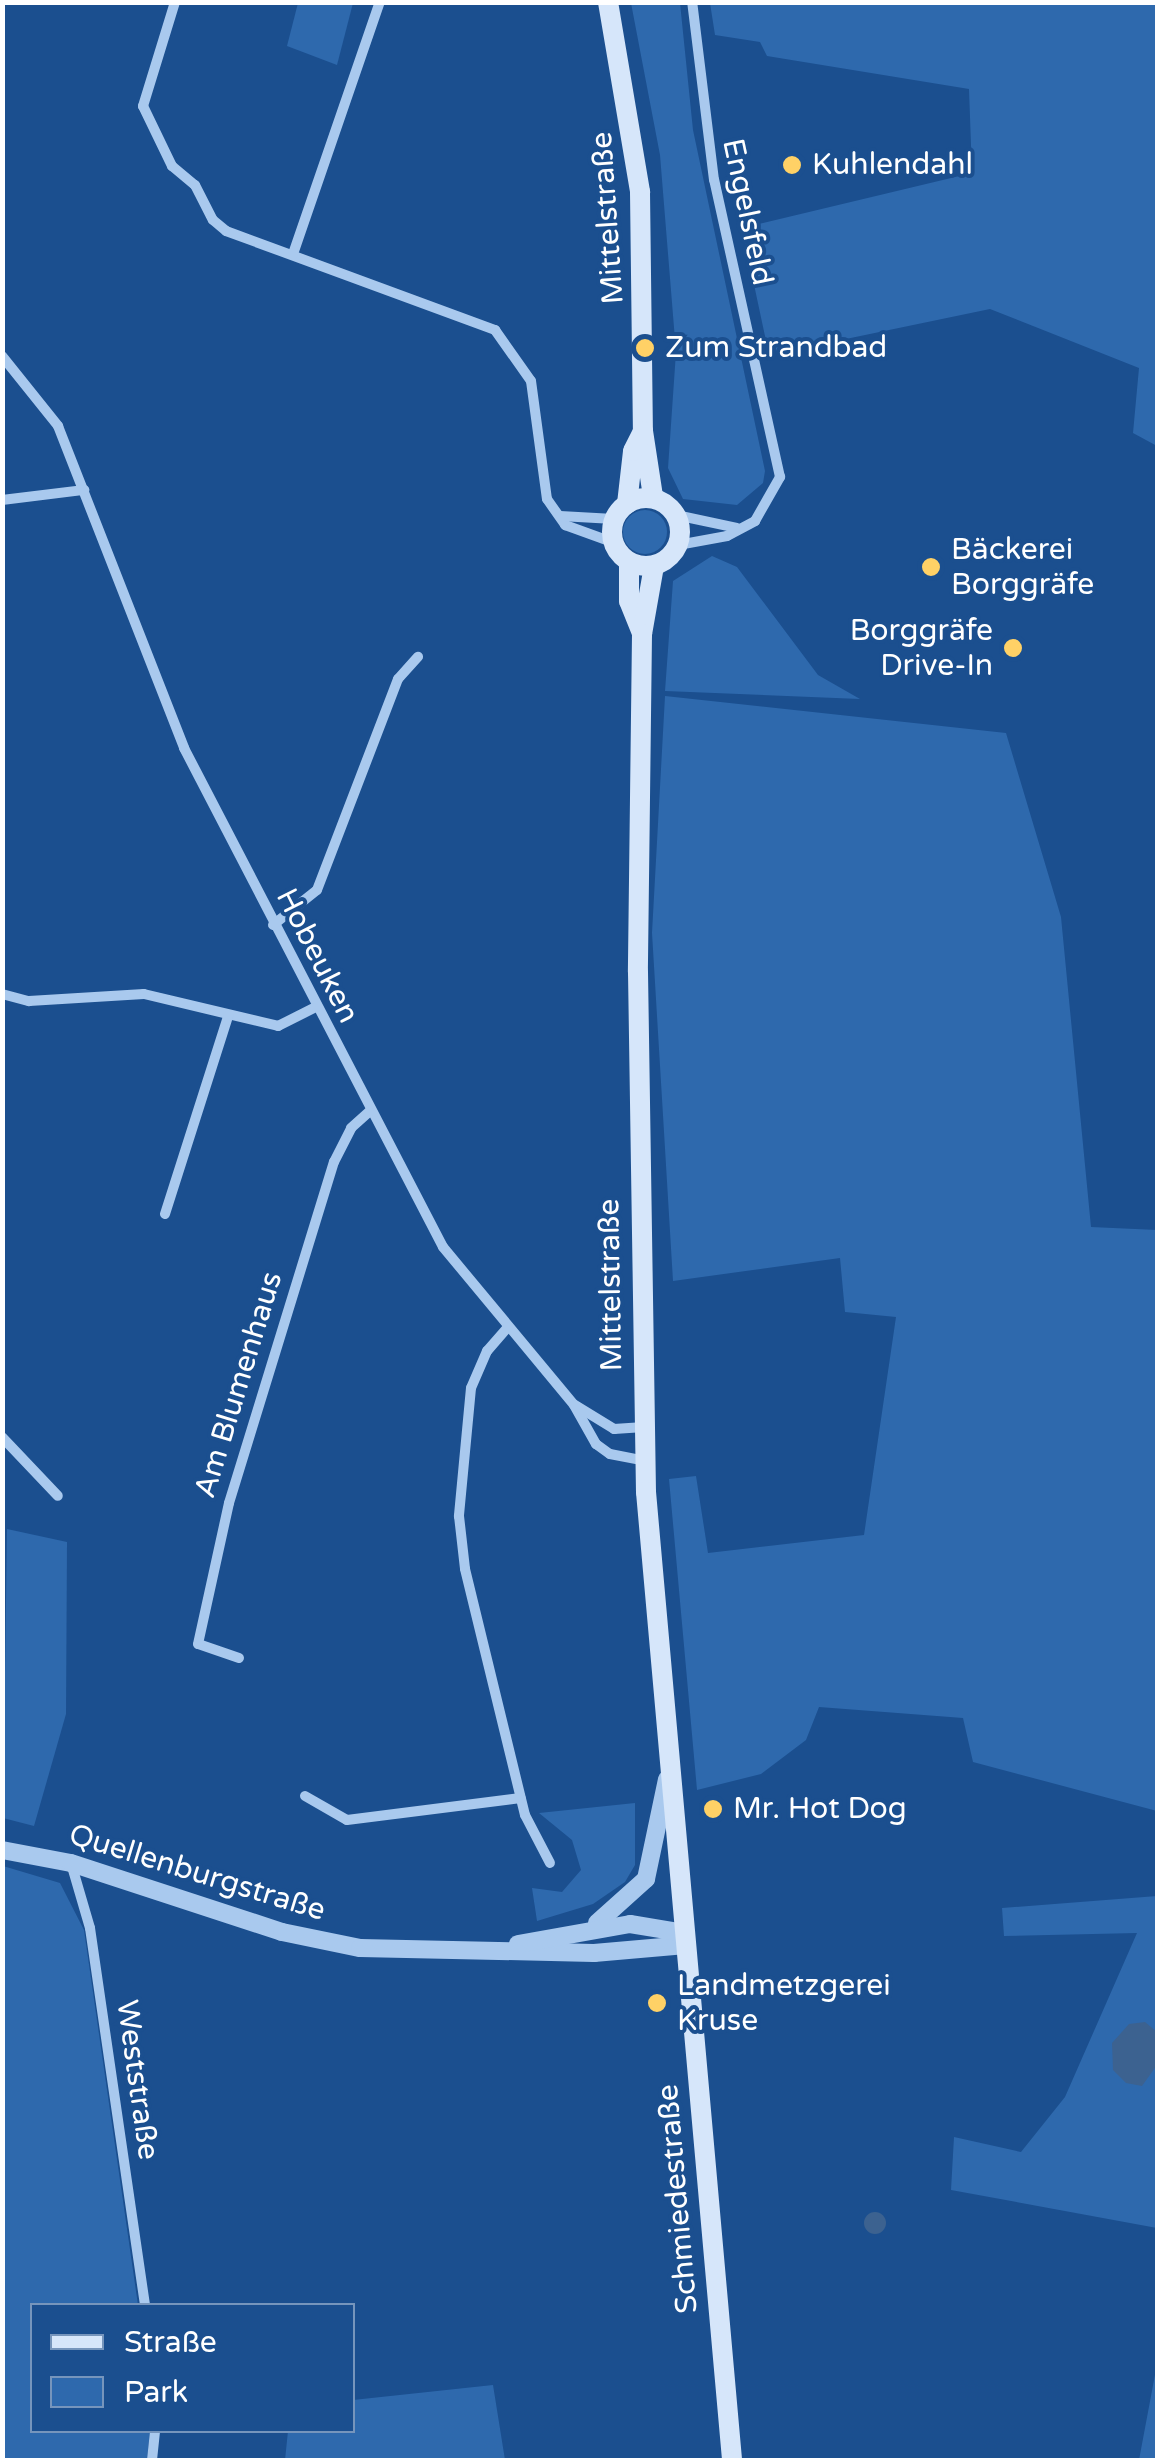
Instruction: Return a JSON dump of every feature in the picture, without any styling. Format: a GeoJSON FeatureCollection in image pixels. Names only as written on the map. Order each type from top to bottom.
{"type":"FeatureCollection","features":[{"type":"Feature","properties":{"kind":"main road","name":"Mittelstraße"},"geometry":{"type":"LineString","coordinates":[[608,2],[640,192],[642,431],[653,496]]}},
{"type":"Feature","properties":{"kind":"main road","name":"Mittelstraße"},"geometry":{"type":"LineString","coordinates":[[612,542],[633,451],[642,431]]}},
{"type":"Feature","properties":{"kind":"main road"},"geometry":{"type":"LineString","coordinates":[[612,542],[629,562],[654,566],[678,545],[676,515],[653,496],[620,512]]}},
{"type":"Feature","properties":{"kind":"main road","name":"Mittelstraße"},"geometry":{"type":"LineString","coordinates":[[629,562],[630,601],[642,634]]}},
{"type":"Feature","properties":{"kind":"main road","name":"Mittelstraße"},"geometry":{"type":"LineString","coordinates":[[654,566],[642,634],[644,1427],[668,1774],[685,1939]]}},
{"type":"Feature","properties":{"kind":"main road","name":"Schmiedestraße"},"geometry":{"type":"LineString","coordinates":[[685,1939],[732,2460]]}},
{"type":"Feature","properties":{"kind":"street"},"geometry":{"type":"LineString","coordinates":[[176,2],[144,94],[145,115],[172,166],[195,185],[219,227],[496,330],[531,381],[544,486],[560,516],[565,525],[612,542]]}},
{"type":"Feature","properties":{"kind":"street"},"geometry":{"type":"LineString","coordinates":[[293,254],[380,2]]}},
{"type":"Feature","properties":{"kind":"street","name":"Engelsfeld"},"geometry":{"type":"LineString","coordinates":[[678,545],[704,544],[768,509],[780,478],[778,454],[714,180],[692,2]]}},
{"type":"Feature","properties":{"kind":"street","name":"Hobeuken"},"geometry":{"type":"LineString","coordinates":[[2,356],[58,426],[184,748],[314,1008],[442,1247],[574,1405],[596,1444],[610,1454],[645,1461]]}},
{"type":"Feature","properties":{"kind":"street"},"geometry":{"type":"LineString","coordinates":[[2,500],[84,490]]}},
{"type":"Feature","properties":{"kind":"street"},"geometry":{"type":"LineString","coordinates":[[560,516],[620,512]]}},
{"type":"Feature","properties":{"kind":"street"},"geometry":{"type":"LineString","coordinates":[[676,515],[737,528]]}},
{"type":"Feature","properties":{"kind":"street"},"geometry":{"type":"LineString","coordinates":[[273,926],[318,890],[384,709],[398,678],[418,657]]}},
{"type":"Feature","properties":{"kind":"street"},"geometry":{"type":"LineString","coordinates":[[2,994],[29,1000],[144,994],[278,1026],[314,1008]]}},
{"type":"Feature","properties":{"kind":"street"},"geometry":{"type":"LineString","coordinates":[[165,1214],[228,1016]]}},
{"type":"Feature","properties":{"kind":"street","name":"Am Blumenhaus"},"geometry":{"type":"LineString","coordinates":[[239,1658],[198,1644],[229,1503],[334,1162],[351,1128],[369,1112]]}},
{"type":"Feature","properties":{"kind":"street"},"geometry":{"type":"LineString","coordinates":[[508,1327],[487,1351],[471,1388],[459,1516],[465,1569],[522,1798],[550,1863]]}},
{"type":"Feature","properties":{"kind":"street","name":"Hobeuken"},"geometry":{"type":"LineString","coordinates":[[574,1405],[614,1429],[644,1427]]}},
{"type":"Feature","properties":{"kind":"street"},"geometry":{"type":"LineString","coordinates":[[2,1437],[58,1496]]}},
{"type":"Feature","properties":{"kind":"street","name":"Quellenburgstraße"},"geometry":{"type":"LineString","coordinates":[[590,1927],[646,1880],[668,1774]]}},
{"type":"Feature","properties":{"kind":"street"},"geometry":{"type":"LineString","coordinates":[[304,1796],[347,1820],[522,1798]]}},
{"type":"Feature","properties":{"kind":"street","name":"Quellenburgstraße"},"geometry":{"type":"LineString","coordinates":[[2,1850],[71,1863],[302,1936],[427,1953],[495,1950],[594,1954],[685,1939]]}},
{"type":"Feature","properties":{"kind":"street","name":"Weststraße"},"geometry":{"type":"LineString","coordinates":[[71,1863],[90,1928],[145,2303]]}},
{"type":"Feature","properties":{"kind":"street","name":"Quellenburgstraße"},"geometry":{"type":"LineString","coordinates":[[495,1950],[590,1927],[643,1923],[685,1939]]}},
{"type":"Feature","properties":{"kind":"street"},"geometry":{"type":"LineString","coordinates":[[152,2460],[155,2433]]}},
{"type":"Feature","properties":{"kind":"green space"},"geometry":{"type":"Polygon","coordinates":[[[298,3],[353,3],[337,65],[287,46],[298,3]]]}},
{"type":"Feature","properties":{"kind":"green space"},"geometry":{"type":"Polygon","coordinates":[[[631,3],[680,3],[693,130],[765,471],[763,483],[737,505],[683,499],[668,468],[676,352],[660,155],[631,3]]]}},
{"type":"Feature","properties":{"kind":"green space"},"geometry":{"type":"Polygon","coordinates":[[[710,3],[1157,3],[1157,446],[1133,433],[1139,368],[990,309],[769,355],[742,228],[972,173],[969,89],[767,56],[760,42],[715,35],[710,3]]]}},
{"type":"Feature","properties":{"kind":"green space"},"geometry":{"type":"Polygon","coordinates":[[[645,510],[661,516],[667,532],[661,548],[645,554],[629,548],[623,532],[629,516],[645,510]]]}},
{"type":"Feature","properties":{"kind":"green space"},"geometry":{"type":"Polygon","coordinates":[[[712,556],[737,567],[818,675],[860,699],[665,691],[673,581],[712,556]]]}},
{"type":"Feature","properties":{"kind":"green space"},"geometry":{"type":"Polygon","coordinates":[[[665,696],[1006,733],[1061,917],[1091,1227],[1157,1230],[1157,1811],[973,1762],[963,1718],[819,1707],[806,1740],[761,1774],[697,1790],[669,1479],[696,1476],[708,1553],[864,1535],[896,1317],[845,1312],[840,1258],[673,1281],[652,933],[665,696]]]}},
{"type":"Feature","properties":{"kind":"green space"},"geometry":{"type":"Polygon","coordinates":[[[7,1529],[67,1542],[66,1714],[34,1826],[3,1818],[7,1529]]]}},
{"type":"Feature","properties":{"kind":"green space"},"geometry":{"type":"Polygon","coordinates":[[[635,1803],[635,1865],[625,1882],[593,1904],[537,1921],[532,1888],[562,1892],[581,1870],[572,1840],[539,1813],[635,1803]]]}},
{"type":"Feature","properties":{"kind":"green space"},"geometry":{"type":"Polygon","coordinates":[[[3,1866],[60,1883],[84,1930],[138,2303],[30,2303],[30,2433],[150,2433],[147,2460],[3,2460],[3,1866]]]}},
{"type":"Feature","properties":{"kind":"green space"},"geometry":{"type":"Polygon","coordinates":[[[1157,1896],[1157,2228],[951,2190],[954,2137],[1021,2152],[1065,2097],[1137,1933],[1004,1936],[1002,1908],[1157,1896]]]}},
{"type":"Feature","properties":{"kind":"green space"},"geometry":{"type":"Polygon","coordinates":[[[1157,2364],[1157,2460],[1139,2460],[1157,2364]]]}},
{"type":"Feature","properties":{"kind":"green space"},"geometry":{"type":"Polygon","coordinates":[[[493,2385],[505,2460],[285,2460],[288,2433],[355,2433],[355,2400],[493,2385]]]}},
{"type":"Feature","properties":{"kind":"shaded area"},"geometry":{"type":"Polygon","coordinates":[[[1145,2022],[1157,2032],[1157,2065],[1142,2086],[1126,2083],[1113,2070],[1112,2043],[1129,2024],[1145,2022]]]}},
{"type":"Feature","properties":{"kind":"shaded area"},"geometry":{"type":"Polygon","coordinates":[[[871,2212],[879,2212],[886,2223],[879,2234],[871,2234],[864,2227],[864,2219],[871,2212]]]}},
{"type":"Feature","properties":{"kind":"place","name":"Kuhlendahl"},"geometry":{"type":"Point","coordinates":[792,165]}},
{"type":"Feature","properties":{"kind":"place","name":"Zum Strandbad"},"geometry":{"type":"Point","coordinates":[645,348]}},
{"type":"Feature","properties":{"kind":"place","name":"Bäckerei Borggräfe"},"geometry":{"type":"Point","coordinates":[931,567]}},
{"type":"Feature","properties":{"kind":"place","name":"Borggräfe Drive-In"},"geometry":{"type":"Point","coordinates":[1013,648]}},
{"type":"Feature","properties":{"kind":"place","name":"Mr. Hot Dog"},"geometry":{"type":"Point","coordinates":[713,1809]}},
{"type":"Feature","properties":{"kind":"place","name":"Landmetzgerei Kruse"},"geometry":{"type":"Point","coordinates":[657,2003]}}]}
